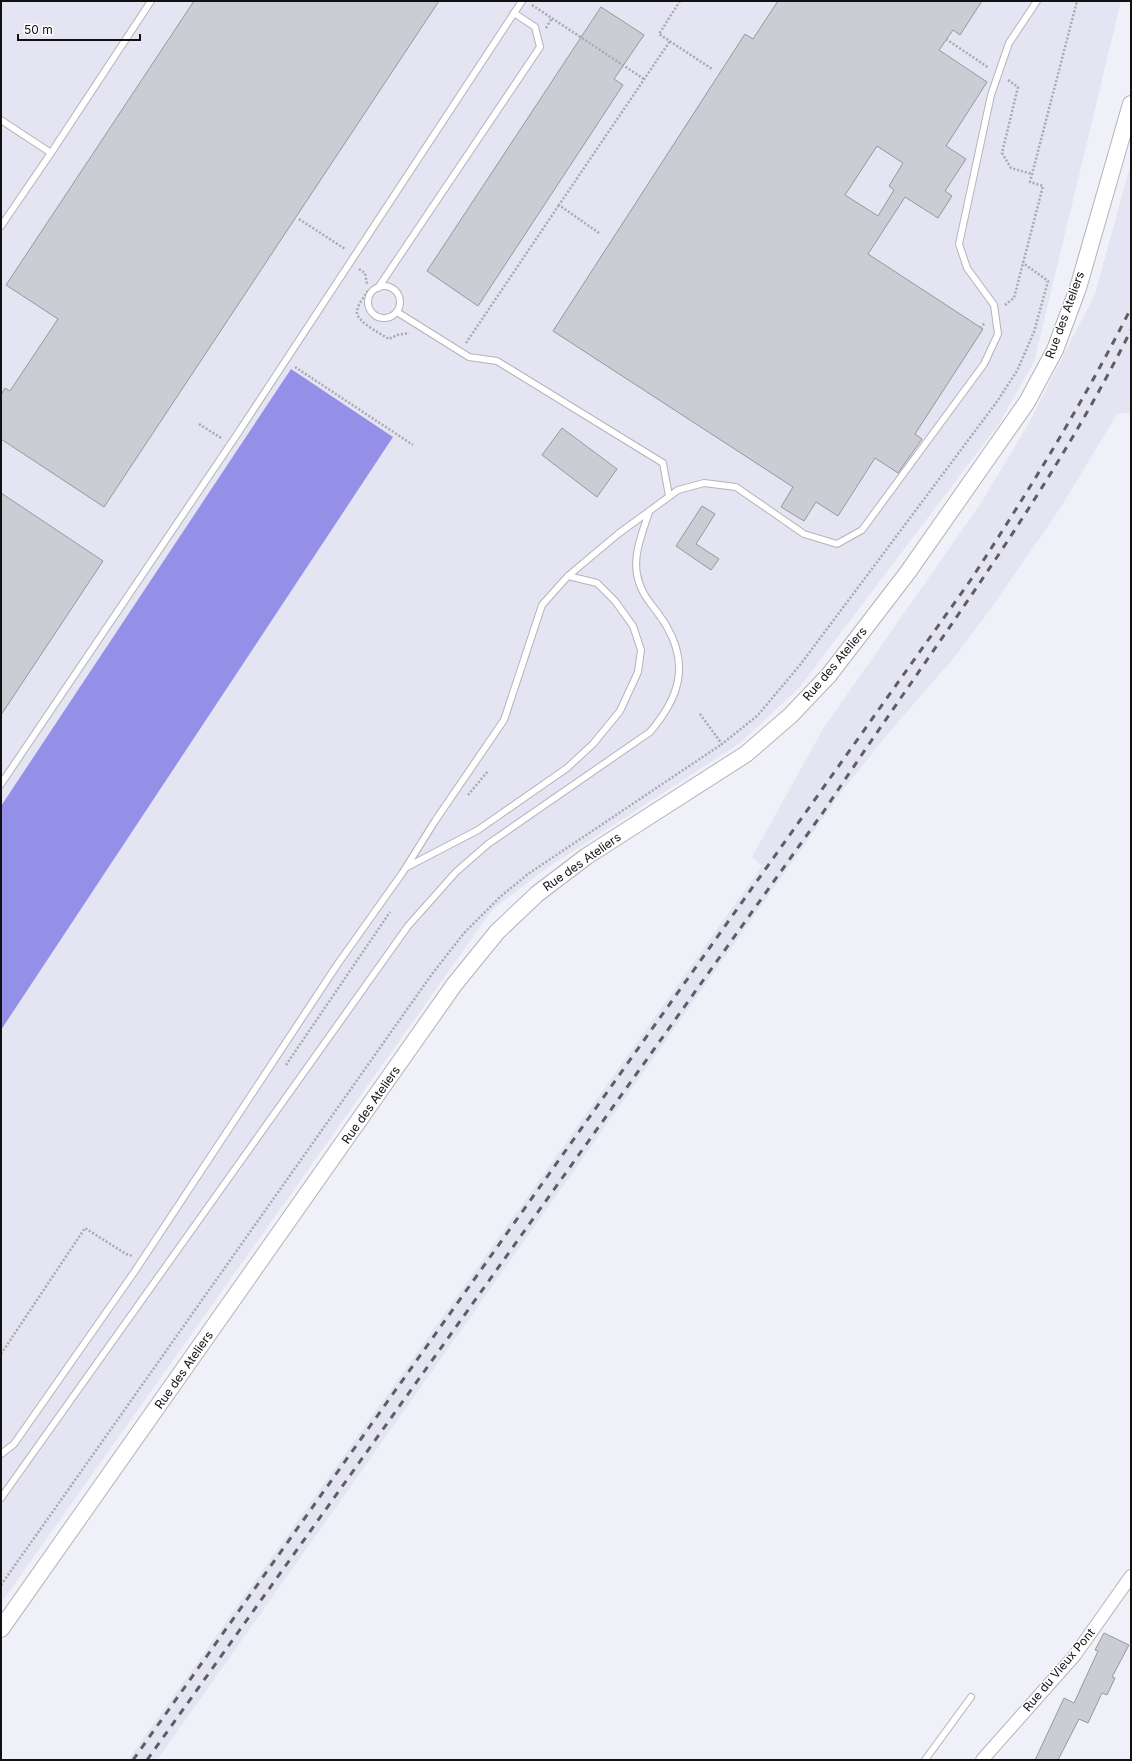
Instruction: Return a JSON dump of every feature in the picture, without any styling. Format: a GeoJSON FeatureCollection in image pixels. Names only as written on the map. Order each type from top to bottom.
{"type":"FeatureCollection","features":[{"type":"Feature","properties":{"kind":"street","name":"Rue des Ateliers"},"geometry":{"type":"LineString","coordinates":[[1,1629],[454,985],[496,932],[538,894],[587,856],[746,754],[791,715],[828,675],[908,572],[1027,402],[1055,350],[1078,288],[1131,104]]}},
{"type":"Feature","properties":{"kind":"street","name":"Rue du Vieux Pont"},"geometry":{"type":"LineString","coordinates":[[982,1760],[1074,1655],[1131,1576]]}},
{"type":"Feature","properties":{"kind":"lane"},"geometry":{"type":"LineString","coordinates":[[1,226],[152,1]]}},
{"type":"Feature","properties":{"kind":"lane"},"geometry":{"type":"LineString","coordinates":[[1,784],[285,361],[522,1]]}},
{"type":"Feature","properties":{"kind":"lane"},"geometry":{"type":"LineString","coordinates":[[1,1454],[14,1444],[121,1290],[337,965],[406,867],[439,815],[504,720],[542,605],[568,576],[618,534],[669,496],[678,490],[704,483],[736,486],[804,534],[837,544],[862,530],[984,364],[998,334],[994,305],[967,268],[959,244],[991,95],[1009,43],[1037,1]]}},
{"type":"Feature","properties":{"kind":"lane"},"geometry":{"type":"LineString","coordinates":[[378,288],[389,287],[397,293],[400,302],[397,312],[388,318],[378,317],[370,310],[369,300],[371,295],[378,288],[540,47],[536,27],[514,13]]}},
{"type":"Feature","properties":{"kind":"lane"},"geometry":{"type":"LineString","coordinates":[[1,120],[50,154]]}},
{"type":"Feature","properties":{"kind":"lane"},"geometry":{"type":"LineString","coordinates":[[397,312],[469,358],[497,360],[663,463],[669,496]]}},
{"type":"Feature","properties":{"kind":"lane"},"geometry":{"type":"LineString","coordinates":[[1,1498],[408,926],[437,892],[488,844],[650,732],[662,718],[673,701],[679,676],[678,651],[667,626],[642,593],[636,573],[638,550],[649,512]]}},
{"type":"Feature","properties":{"kind":"lane"},"geometry":{"type":"LineString","coordinates":[[406,867],[478,830],[567,768],[593,744],[620,711],[638,672],[641,650],[633,626],[615,601],[597,583],[568,576]]}},
{"type":"Feature","properties":{"kind":"lane"},"geometry":{"type":"LineString","coordinates":[[925,1760],[971,1697]]}},
{"type":"Feature","properties":{"kind":"path"},"geometry":{"type":"LineString","coordinates":[[526,1],[644,80]]}},
{"type":"Feature","properties":{"kind":"path"},"geometry":{"type":"LineString","coordinates":[[680,1],[659,34],[712,70]]}},
{"type":"Feature","properties":{"kind":"path"},"geometry":{"type":"LineString","coordinates":[[980,328],[1014,298],[1043,186],[1030,182],[1076,1]]}},
{"type":"Feature","properties":{"kind":"path"},"geometry":{"type":"LineString","coordinates":[[460,352],[670,41]]}},
{"type":"Feature","properties":{"kind":"path"},"geometry":{"type":"LineString","coordinates":[[559,205],[599,233]]}},
{"type":"Feature","properties":{"kind":"path"},"geometry":{"type":"LineString","coordinates":[[299,219],[345,249]]}},
{"type":"Feature","properties":{"kind":"path"},"geometry":{"type":"LineString","coordinates":[[350,262],[365,273],[369,290],[357,309],[356,315],[360,320],[389,339],[407,333],[414,334]]}},
{"type":"Feature","properties":{"kind":"path"},"geometry":{"type":"LineString","coordinates":[[700,714],[722,744],[758,715],[852,598],[996,403],[1017,371],[1034,332],[1048,281],[1023,263]]}},
{"type":"Feature","properties":{"kind":"path"},"geometry":{"type":"LineString","coordinates":[[285,361],[413,445]]}},
{"type":"Feature","properties":{"kind":"shaded area"},"geometry":{"type":"Polygon","coordinates":[[[1,1],[1121,1],[1034,362],[998,425],[799,688],[740,743],[547,868],[492,910],[1,1603],[1,1030],[392,437],[291,370],[1,806],[1,1]]]}},
{"type":"Feature","properties":{"kind":"shaded area"},"geometry":{"type":"Polygon","coordinates":[[[1131,163],[1131,412],[1117,414],[1061,507],[989,611],[952,660],[885,737],[843,790],[157,1760],[128,1760],[762,866],[752,857],[823,729],[979,506],[1028,425],[1095,294],[1131,163]]]}},
{"type":"Feature","properties":{"kind":"shaded area"},"geometry":{"type":"Polygon","coordinates":[[[291,369],[393,437],[1,1030],[1,806],[291,369]]]}},
{"type":"Feature","properties":{"kind":"building"},"geometry":{"type":"Polygon","coordinates":[[[194,1],[439,1],[104,507],[1,439],[1,395],[5,388],[10,391],[58,319],[6,285],[194,1]]]}},
{"type":"Feature","properties":{"kind":"building"},"geometry":{"type":"Polygon","coordinates":[[[778,1],[982,1],[960,35],[953,30],[939,50],[987,82],[946,146],[966,159],[945,191],[952,196],[938,218],[905,197],[868,254],[983,329],[915,434],[922,439],[898,473],[875,458],[838,516],[816,502],[804,521],[781,507],[793,487],[553,331],[745,34],[753,39],[778,1]],[[877,146],[845,195],[878,216],[894,190],[889,186],[903,163],[877,146]]]}},
{"type":"Feature","properties":{"kind":"building"},"geometry":{"type":"Polygon","coordinates":[[[601,7],[644,35],[614,79],[623,85],[478,306],[427,271],[601,7]]]}},
{"type":"Feature","properties":{"kind":"building"},"geometry":{"type":"Polygon","coordinates":[[[562,428],[617,469],[597,497],[542,455],[562,428]]]}},
{"type":"Feature","properties":{"kind":"building"},"geometry":{"type":"Polygon","coordinates":[[[1,493],[103,561],[1,715],[1,493]]]}},
{"type":"Feature","properties":{"kind":"building"},"geometry":{"type":"Polygon","coordinates":[[[702,506],[715,514],[696,544],[719,559],[711,570],[676,546],[702,506]]]}},
{"type":"Feature","properties":{"kind":"building"},"geometry":{"type":"Polygon","coordinates":[[[1104,1633],[1129,1645],[1112,1677],[1115,1678],[1107,1695],[1102,1693],[1088,1723],[1079,1719],[1058,1760],[1035,1760],[1064,1698],[1074,1703],[1098,1651],[1095,1650],[1104,1633]]]}},
{"type":"Feature","properties":{"kind":"railway"},"geometry":{"type":"LineString","coordinates":[[133,1760],[970,581],[1054,447],[1094,378],[1131,308]]}},
{"type":"Feature","properties":{"kind":"railway"},"geometry":{"type":"LineString","coordinates":[[147,1760],[824,811],[985,575],[1024,515],[1062,455],[1098,393],[1131,330]]}}]}
